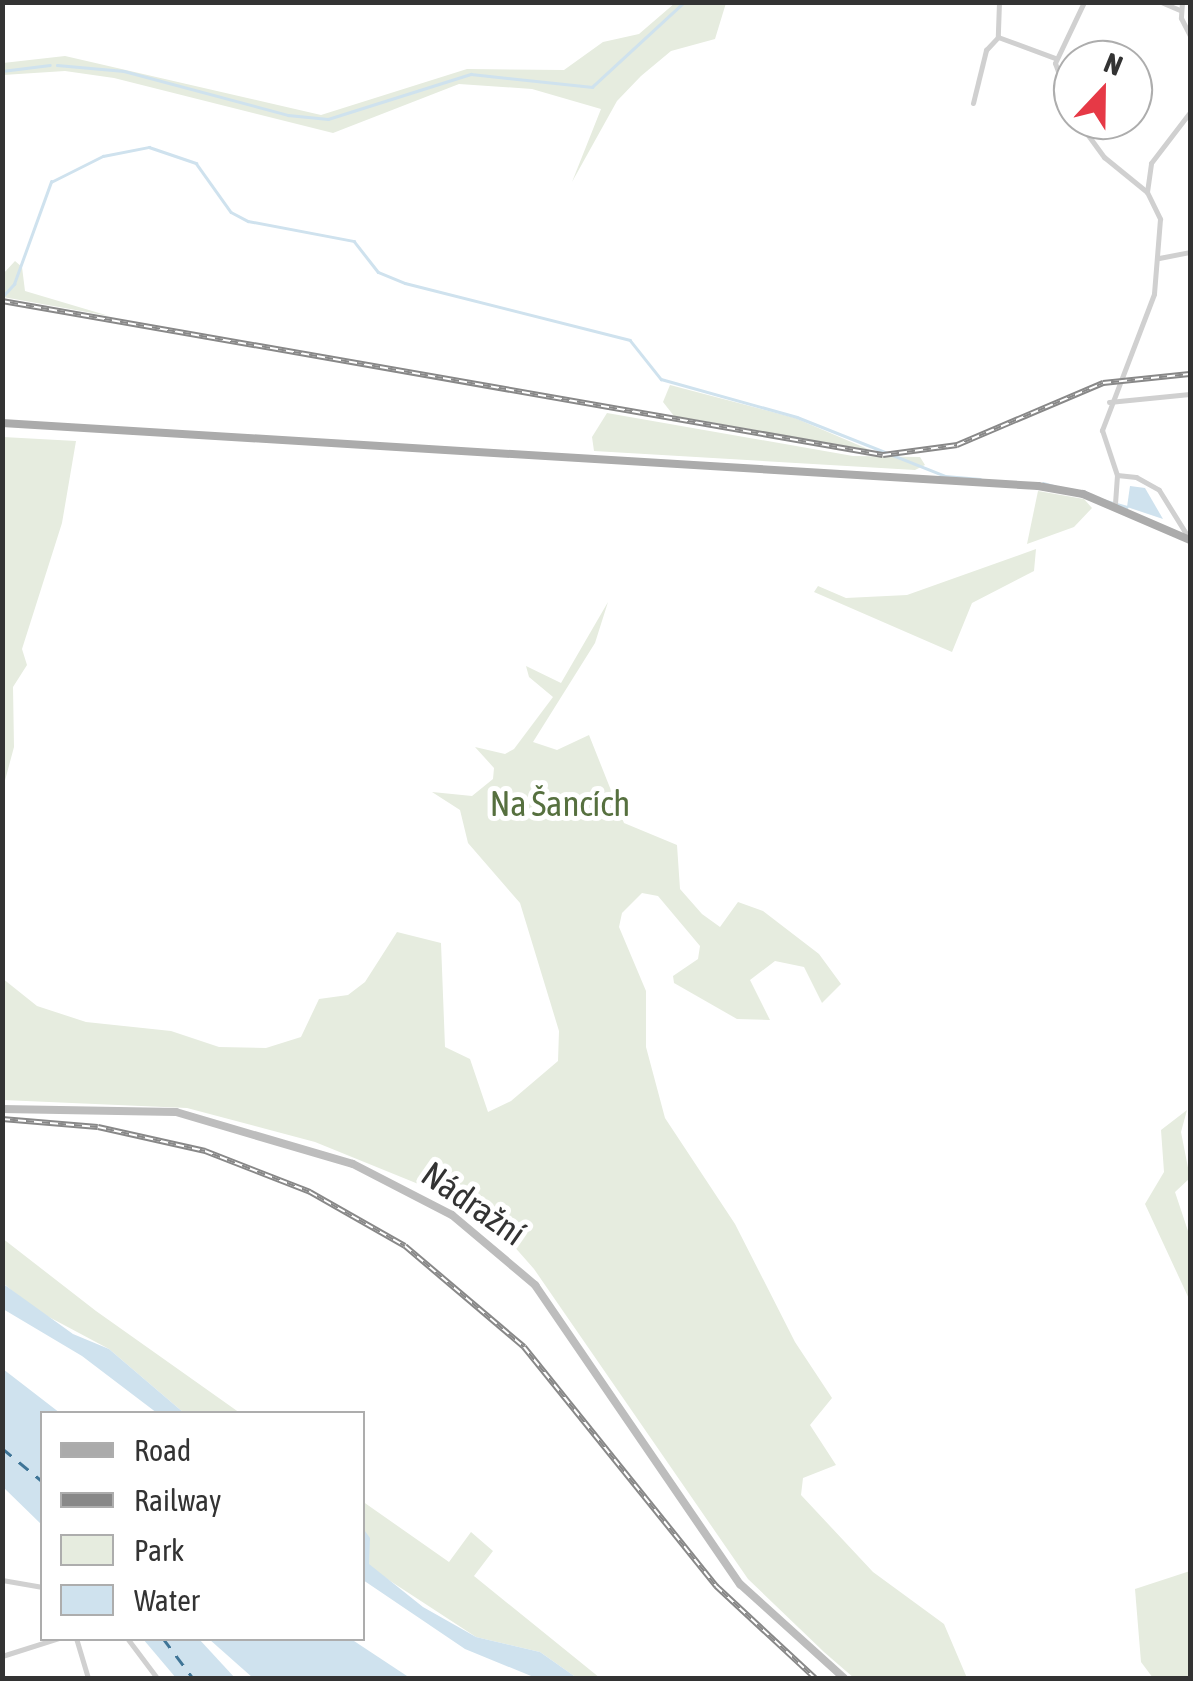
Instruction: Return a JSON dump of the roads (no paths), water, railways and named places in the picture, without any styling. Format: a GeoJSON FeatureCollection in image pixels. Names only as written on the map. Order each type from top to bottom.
{"type":"FeatureCollection","features":[{"type":"Feature","properties":{"kind":"main road"},"geometry":{"type":"LineString","coordinates":[[2,424],[1038,486],[1115,507],[1190,540]]}},
{"type":"Feature","properties":{"kind":"main road","name":"Nádražní"},"geometry":{"type":"LineString","coordinates":[[2,1108],[176,1112],[352,1164],[435,1204],[534,1286],[754,1600],[844,1678]]}},
{"type":"Feature","properties":{"kind":"street"},"geometry":{"type":"LineString","coordinates":[[973,103],[986,50],[998,37],[999,2]]}},
{"type":"Feature","properties":{"kind":"street"},"geometry":{"type":"LineString","coordinates":[[1065,40],[1084,2]]}},
{"type":"Feature","properties":{"kind":"street"},"geometry":{"type":"LineString","coordinates":[[1161,2],[1181,6],[1190,36]]}},
{"type":"Feature","properties":{"kind":"street"},"geometry":{"type":"LineString","coordinates":[[998,37],[1053,57]]}},
{"type":"Feature","properties":{"kind":"street"},"geometry":{"type":"LineString","coordinates":[[1148,192],[1151,162],[1190,112]]}},
{"type":"Feature","properties":{"kind":"street"},"geometry":{"type":"LineString","coordinates":[[1092,140],[1104,157],[1148,192],[1160,219],[1159,258],[1150,305],[1109,402],[1102,440],[1117,475],[1115,507]]}},
{"type":"Feature","properties":{"kind":"street"},"geometry":{"type":"LineString","coordinates":[[1159,258],[1190,252]]}},
{"type":"Feature","properties":{"kind":"street"},"geometry":{"type":"LineString","coordinates":[[1109,402],[1190,394]]}},
{"type":"Feature","properties":{"kind":"street"},"geometry":{"type":"LineString","coordinates":[[1117,475],[1136,477],[1159,490],[1190,540]]}},
{"type":"Feature","properties":{"kind":"street"},"geometry":{"type":"LineString","coordinates":[[2,1580],[40,1587]]}},
{"type":"Feature","properties":{"kind":"street"},"geometry":{"type":"LineString","coordinates":[[2,1656],[49,1641]]}},
{"type":"Feature","properties":{"kind":"street"},"geometry":{"type":"LineString","coordinates":[[77,1641],[88,1678]]}},
{"type":"Feature","properties":{"kind":"street"},"geometry":{"type":"LineString","coordinates":[[129,1641],[157,1678]]}},
{"type":"Feature","properties":{"kind":"water"},"geometry":{"type":"Polygon","coordinates":[[[1130,486],[1145,488],[1163,519],[1127,507],[1130,486]]]}},
{"type":"Feature","properties":{"kind":"water"},"geometry":{"type":"Polygon","coordinates":[[[2,1283],[73,1334],[109,1349],[182,1411],[154,1411],[82,1356],[3,1309],[2,1283]]]}},
{"type":"Feature","properties":{"kind":"water"},"geometry":{"type":"Polygon","coordinates":[[[3,1369],[57,1411],[40,1411],[40,1523],[3,1487],[3,1369]]]}},
{"type":"Feature","properties":{"kind":"water"},"geometry":{"type":"Polygon","coordinates":[[[365,1531],[370,1538],[369,1564],[423,1607],[476,1637],[540,1652],[577,1678],[536,1678],[465,1649],[365,1581],[365,1531]]]}},
{"type":"Feature","properties":{"kind":"water"},"geometry":{"type":"Polygon","coordinates":[[[145,1641],[201,1641],[235,1678],[176,1678],[145,1641]]]}},
{"type":"Feature","properties":{"kind":"water"},"geometry":{"type":"Polygon","coordinates":[[[211,1641],[354,1641],[410,1678],[253,1678],[211,1641]]]}},
{"type":"Feature","properties":{"kind":"waterway"},"geometry":{"type":"LineString","coordinates":[[57,65],[124,71],[288,115],[328,119],[471,74],[592,87],[684,2]]}},
{"type":"Feature","properties":{"kind":"waterway"},"geometry":{"type":"LineString","coordinates":[[2,71],[50,65]]}},
{"type":"Feature","properties":{"kind":"waterway"},"geometry":{"type":"LineString","coordinates":[[2,297],[14,284],[51,182],[103,156],[149,147],[196,163],[231,212],[248,221],[354,241],[378,272],[405,283],[630,340],[661,379],[797,417],[945,476],[980,479]]}},
{"type":"Feature","properties":{"kind":"waterway"},"geometry":{"type":"LineString","coordinates":[[1043,483],[1127,507]]}},
{"type":"Feature","properties":{"kind":"railway"},"geometry":{"type":"LineString","coordinates":[[2,301],[883,455],[957,445],[1103,383],[1190,374]]}},
{"type":"Feature","properties":{"kind":"railway"},"geometry":{"type":"LineString","coordinates":[[2,1119],[98,1127],[205,1151],[310,1192],[405,1246],[524,1347],[716,1586],[815,1678]]}},
{"type":"Feature","properties":{"kind":"park label","name":"Na Šancích"},"geometry":{"type":"Point","coordinates":[560,803]}}]}
